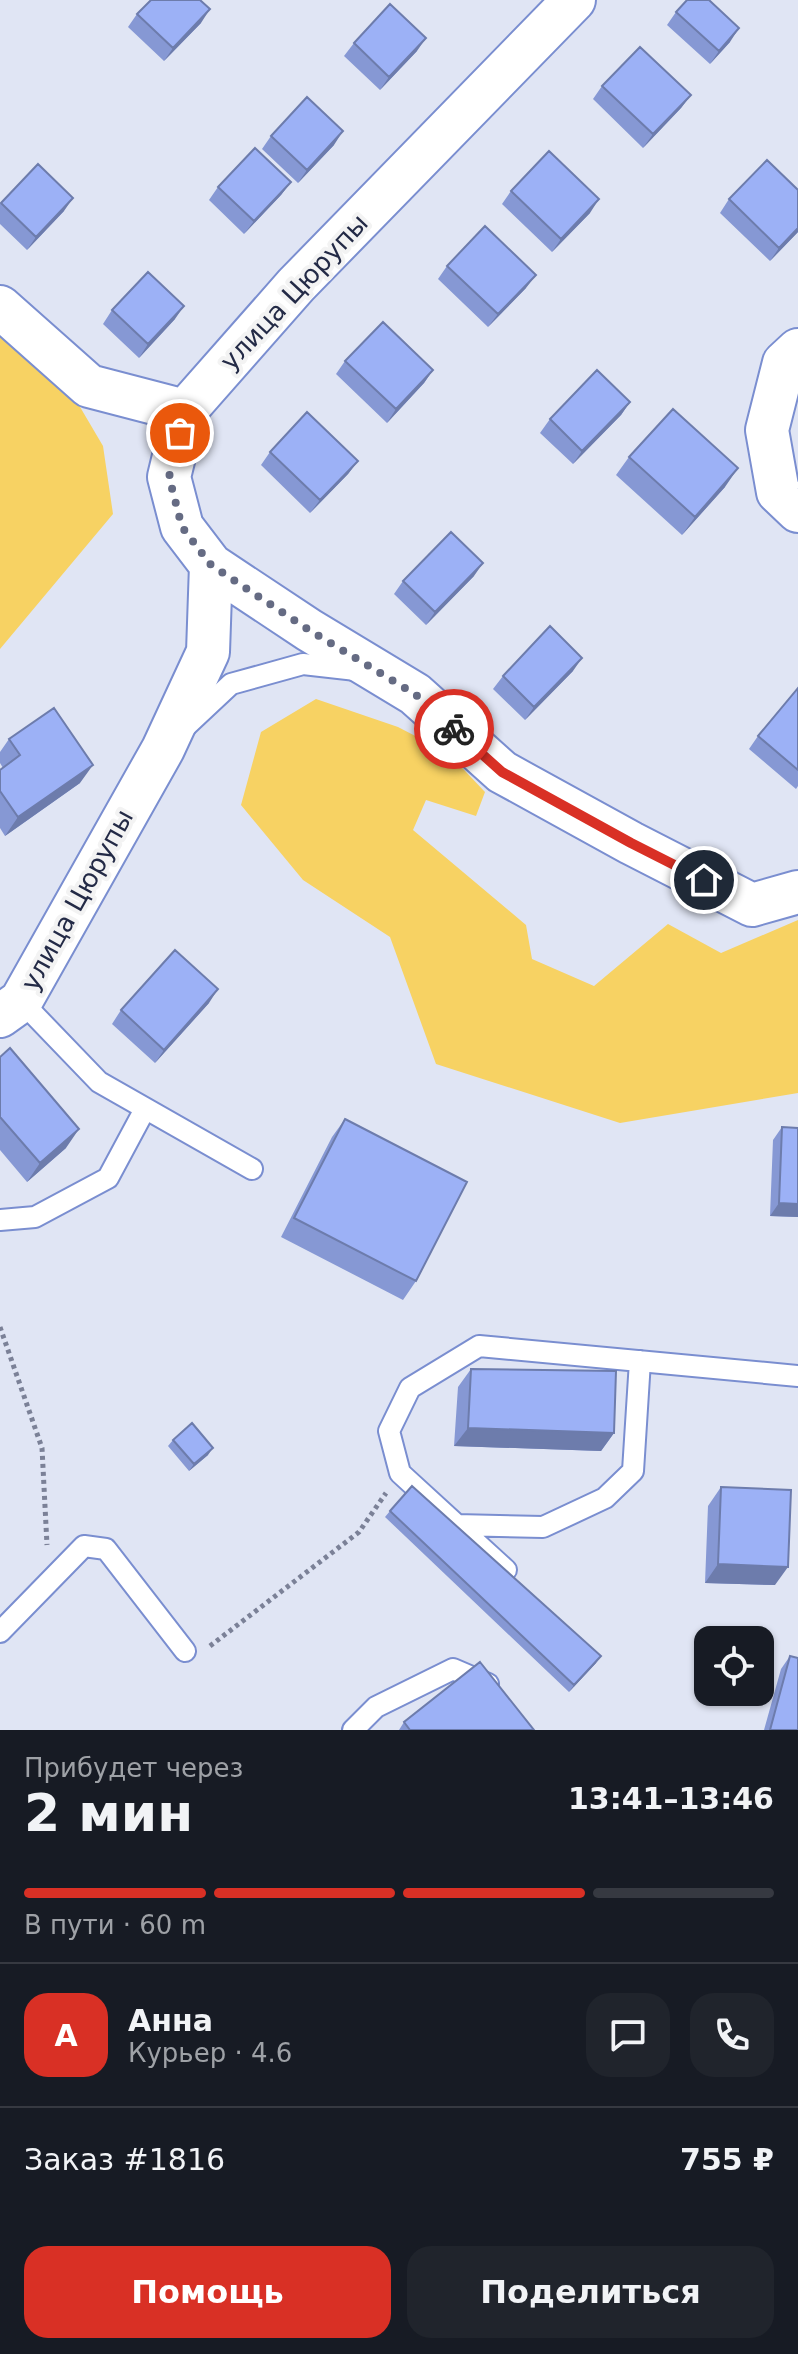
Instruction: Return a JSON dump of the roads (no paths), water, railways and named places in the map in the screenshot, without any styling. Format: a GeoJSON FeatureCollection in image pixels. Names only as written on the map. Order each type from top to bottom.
{"type":"FeatureCollection","features":[{"type":"Feature","properties":{"kind":"street","name":"улица Цюрупы"},"geometry":{"type":"LineString","coordinates":[[7,996],[163,749],[208,652],[211,565],[182,527],[169,477],[185,411],[296,285],[574,0]]}},
{"type":"Feature","properties":{"kind":"street"},"geometry":{"type":"LineString","coordinates":[[0,307],[89,386],[185,411]]}},
{"type":"Feature","properties":{"kind":"street"},"geometry":{"type":"LineString","coordinates":[[798,350],[784,363],[767,430],[778,492],[798,511]]}},
{"type":"Feature","properties":{"kind":"street"},"geometry":{"type":"LineString","coordinates":[[211,565],[309,630],[415,694],[502,772],[752,905],[798,892]]}},
{"type":"Feature","properties":{"kind":"lane"},"geometry":{"type":"LineString","coordinates":[[163,749],[231,684],[303,664],[384,673]]}},
{"type":"Feature","properties":{"kind":"lane"},"geometry":{"type":"LineString","coordinates":[[7,996],[99,1082],[252,1169]]}},
{"type":"Feature","properties":{"kind":"lane"},"geometry":{"type":"LineString","coordinates":[[0,1220],[35,1217],[108,1178],[145,1109]]}},
{"type":"Feature","properties":{"kind":"lane"},"geometry":{"type":"LineString","coordinates":[[520,1584],[400,1473],[389,1431],[410,1388],[479,1346],[798,1376]]}},
{"type":"Feature","properties":{"kind":"lane"},"geometry":{"type":"LineString","coordinates":[[456,1525],[543,1527],[605,1498],[633,1471],[640,1361]]}},
{"type":"Feature","properties":{"kind":"lane"},"geometry":{"type":"LineString","coordinates":[[0,1632],[84,1546],[106,1549],[185,1651]]}},
{"type":"Feature","properties":{"kind":"lane"},"geometry":{"type":"LineString","coordinates":[[353,1730],[376,1707],[453,1669],[497,1687],[504,1698]]}}]}
